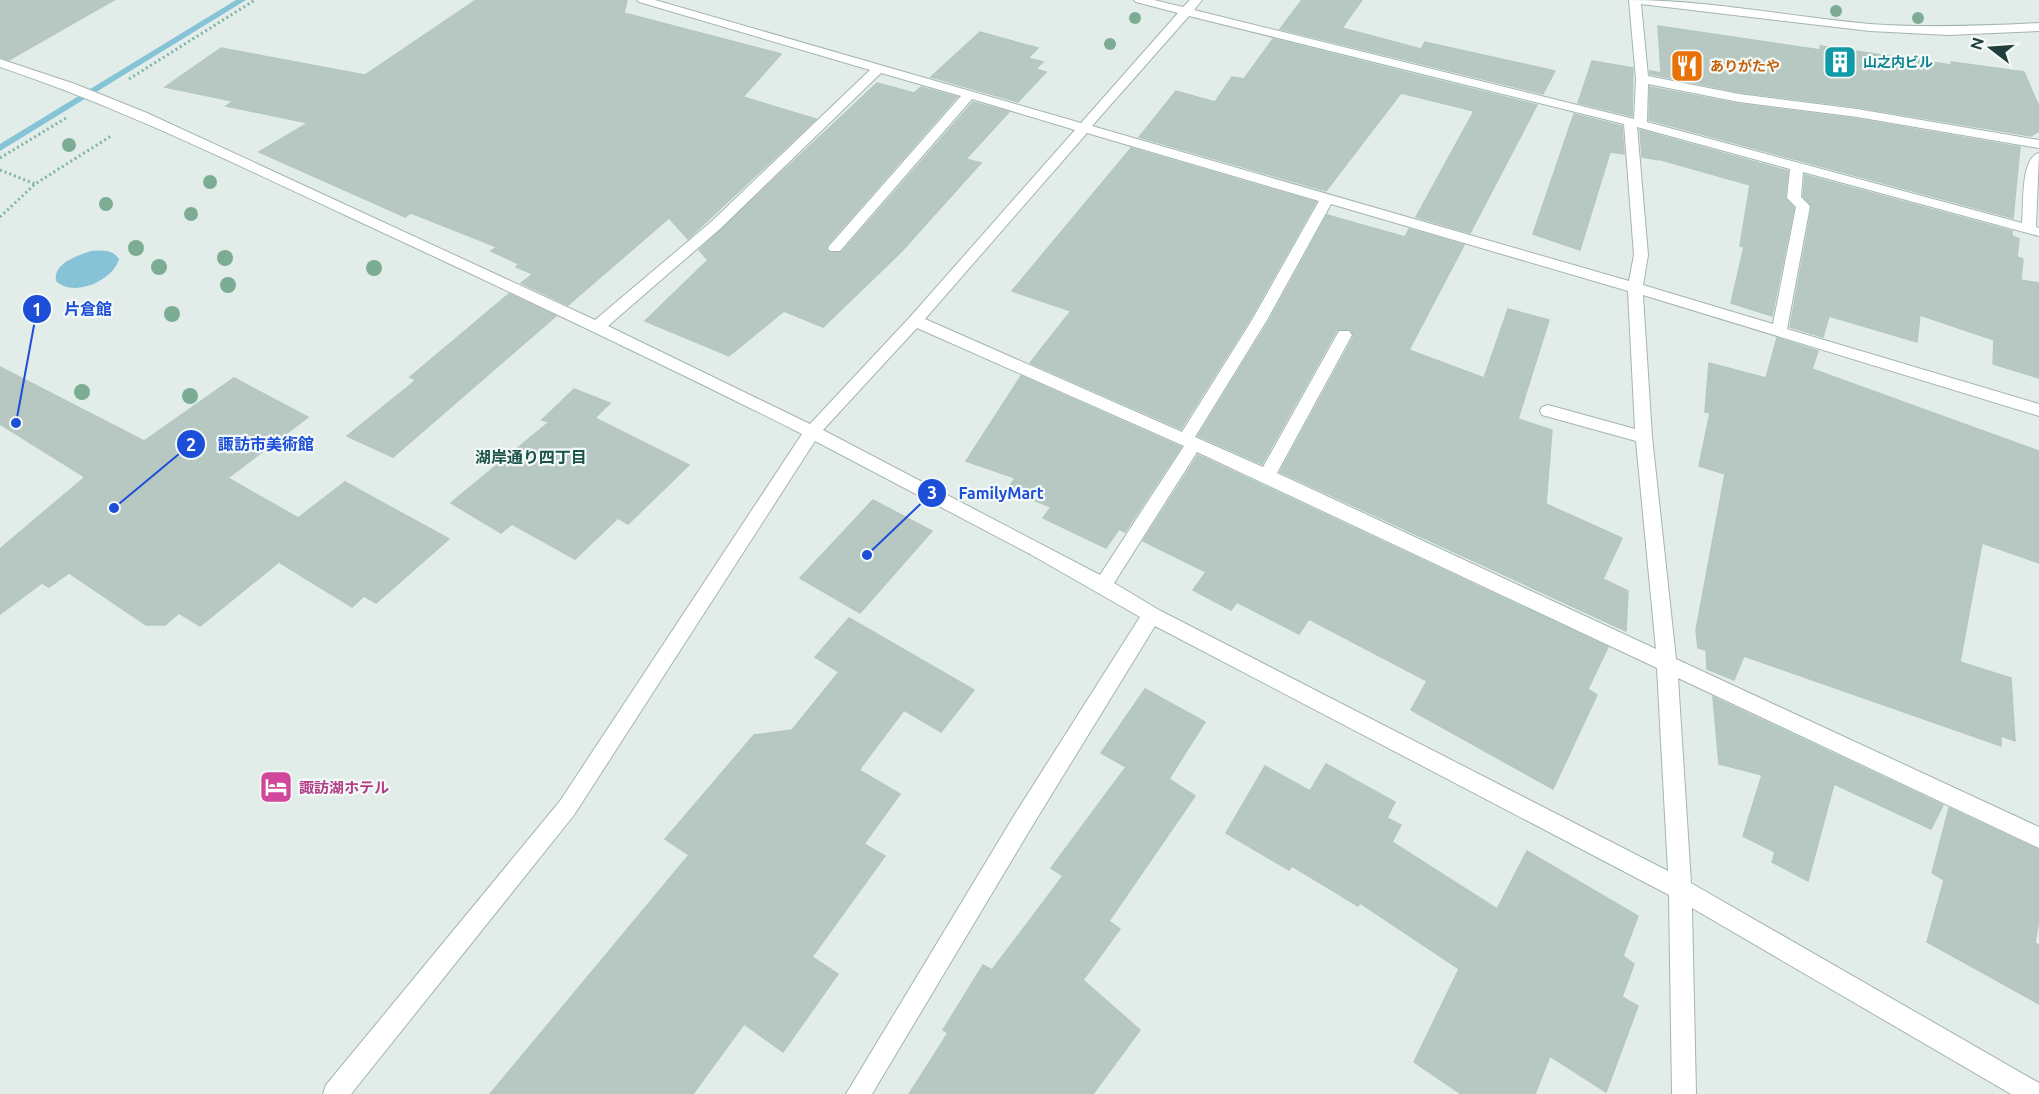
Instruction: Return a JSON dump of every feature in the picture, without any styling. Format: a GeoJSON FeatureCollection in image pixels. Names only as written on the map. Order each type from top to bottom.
{"type":"FeatureCollection","features":[{"type":"Feature","properties":{"kind":"street"},"geometry":{"type":"LineString","coordinates":[[643,0],[1635,288],[2039,410]]}},
{"type":"Feature","properties":{"kind":"street"},"geometry":{"type":"LineString","coordinates":[[1140,0],[1635,123],[2034,231],[2033,165],[2039,156]]}},
{"type":"Feature","properties":{"kind":"street"},"geometry":{"type":"LineString","coordinates":[[335,1094],[567,808],[813,431],[915,321],[1196,0]]}},
{"type":"Feature","properties":{"kind":"street"},"geometry":{"type":"LineString","coordinates":[[1684,1094],[1680,889],[1667,665],[1644,437],[1635,288],[1641,255],[1635,123],[1642,80],[1636,0],[1870,27],[1948,31],[2039,27]]}},
{"type":"Feature","properties":{"kind":"street"},"geometry":{"type":"LineString","coordinates":[[0,63],[71,87],[142,116],[597,327],[813,431],[1103,585],[1152,615],[1680,889],[2035,1094]]}},
{"type":"Feature","properties":{"kind":"street"},"geometry":{"type":"LineString","coordinates":[[597,327],[716,225],[879,68]]}},
{"type":"Feature","properties":{"kind":"street"},"geometry":{"type":"LineString","coordinates":[[1642,80],[1739,98],[1857,113],[2039,144]]}},
{"type":"Feature","properties":{"kind":"street"},"geometry":{"type":"LineString","coordinates":[[835,248],[969,95]]}},
{"type":"Feature","properties":{"kind":"street"},"geometry":{"type":"LineString","coordinates":[[1779,331],[1803,206],[1794,198],[1797,167]]}},
{"type":"Feature","properties":{"kind":"street"},"geometry":{"type":"LineString","coordinates":[[1103,585],[1190,442],[1327,199]]}},
{"type":"Feature","properties":{"kind":"street"},"geometry":{"type":"LineString","coordinates":[[915,321],[1267,476],[2039,838]]}},
{"type":"Feature","properties":{"kind":"street"},"geometry":{"type":"LineString","coordinates":[[1267,476],[1344,335]]}},
{"type":"Feature","properties":{"kind":"street"},"geometry":{"type":"LineString","coordinates":[[1548,411],[1644,437]]}},
{"type":"Feature","properties":{"kind":"street"},"geometry":{"type":"LineString","coordinates":[[858,1094],[1023,821],[1152,615]]}},
{"type":"Feature","properties":{"kind":"path"},"geometry":{"type":"LineString","coordinates":[[0,158],[255,0]]}},
{"type":"Feature","properties":{"kind":"path"},"geometry":{"type":"LineString","coordinates":[[0,217],[35,184],[142,116]]}},
{"type":"Feature","properties":{"kind":"path"},"geometry":{"type":"LineString","coordinates":[[0,170],[35,184]]}},
{"type":"Feature","properties":{"kind":"water"},"geometry":{"type":"Polygon","coordinates":[[[91,251],[110,252],[119,259],[109,274],[92,285],[82,287],[63,286],[56,281],[58,269],[62,265],[91,251]]]}},
{"type":"Feature","properties":{"kind":"building"},"geometry":{"type":"Polygon","coordinates":[[[0,0],[114,0],[9,60],[0,57],[0,0]]]}},
{"type":"Feature","properties":{"kind":"building"},"geometry":{"type":"Polygon","coordinates":[[[476,0],[627,0],[624,13],[781,54],[743,97],[816,119],[688,239],[669,218],[568,305],[521,283],[533,274],[516,267],[519,264],[491,251],[497,247],[411,213],[405,217],[259,152],[308,123],[226,106],[233,101],[165,87],[221,48],[365,75],[476,0]]]}},
{"type":"Feature","properties":{"kind":"building"},"geometry":{"type":"Polygon","coordinates":[[[1302,0],[1362,0],[1342,28],[1421,49],[1425,42],[1555,71],[1543,94],[1280,29],[1302,0]]]}},
{"type":"Feature","properties":{"kind":"building"},"geometry":{"type":"Polygon","coordinates":[[[1658,26],[1821,50],[1820,46],[1952,65],[1951,62],[2024,72],[2039,107],[2039,131],[2031,136],[1857,107],[1739,92],[1650,74],[1650,71],[1661,73],[1658,26]]]}},
{"type":"Feature","properties":{"kind":"building"},"geometry":{"type":"Polygon","coordinates":[[[980,32],[1038,48],[1028,58],[1043,62],[1036,69],[1046,72],[1018,102],[931,77],[980,32]]]}},
{"type":"Feature","properties":{"kind":"building"},"geometry":{"type":"Polygon","coordinates":[[[1273,39],[1537,105],[1470,233],[1416,217],[1474,111],[1401,93],[1326,191],[1139,137],[1176,91],[1215,102],[1232,77],[1244,79],[1273,39]]]}},
{"type":"Feature","properties":{"kind":"building"},"geometry":{"type":"Polygon","coordinates":[[[1592,61],[1633,68],[1632,116],[1578,103],[1592,61]]]}},
{"type":"Feature","properties":{"kind":"building"},"geometry":{"type":"Polygon","coordinates":[[[877,83],[914,93],[921,87],[957,97],[828,244],[826,249],[830,253],[842,252],[973,102],[1009,112],[966,159],[981,163],[901,252],[823,327],[784,311],[729,356],[645,321],[708,260],[699,250],[877,83]]]}},
{"type":"Feature","properties":{"kind":"building"},"geometry":{"type":"Polygon","coordinates":[[[1650,87],[1739,104],[1857,119],[2020,147],[2013,218],[1649,120],[1650,87]]]}},
{"type":"Feature","properties":{"kind":"building"},"geometry":{"type":"Polygon","coordinates":[[[1574,114],[1622,126],[1624,154],[1610,152],[1580,250],[1533,234],[1574,114]]]}},
{"type":"Feature","properties":{"kind":"building"},"geometry":{"type":"Polygon","coordinates":[[[1640,130],[1788,171],[1785,198],[1794,208],[1772,316],[1731,303],[1744,247],[1740,246],[1750,185],[1661,160],[1661,154],[1659,160],[1642,157],[1640,130]]]}},
{"type":"Feature","properties":{"kind":"building"},"geometry":{"type":"Polygon","coordinates":[[[1131,148],[1316,202],[1250,319],[1181,429],[1030,363],[1071,311],[1012,291],[1131,148]]]}},
{"type":"Feature","properties":{"kind":"building"},"geometry":{"type":"Polygon","coordinates":[[[1805,175],[2012,231],[2012,236],[2019,239],[2017,257],[2023,259],[2021,280],[2039,283],[2039,378],[1993,364],[1994,340],[1920,315],[1917,342],[1829,316],[1823,337],[1790,327],[1812,206],[1803,196],[1805,175]]]}},
{"type":"Feature","properties":{"kind":"building"},"geometry":{"type":"Polygon","coordinates":[[[1327,215],[1405,237],[1409,229],[1464,245],[1409,350],[1484,378],[1508,309],[1549,320],[1518,419],[1552,430],[1546,504],[1622,538],[1603,579],[1628,591],[1626,631],[1280,472],[1354,336],[1349,329],[1337,330],[1262,464],[1198,436],[1269,321],[1327,215]]]}},
{"type":"Feature","properties":{"kind":"building"},"geometry":{"type":"Polygon","coordinates":[[[509,294],[556,316],[393,457],[347,436],[416,380],[410,377],[509,294]]]}},
{"type":"Feature","properties":{"kind":"building"},"geometry":{"type":"Polygon","coordinates":[[[1777,338],[1818,351],[1812,369],[2039,451],[2039,563],[1982,543],[1960,662],[2011,678],[2015,741],[2001,736],[2001,746],[1744,656],[1734,680],[1707,669],[1706,650],[1698,648],[1696,630],[1725,474],[1699,466],[1710,413],[1705,412],[1709,363],[1766,378],[1777,338]]]}},
{"type":"Feature","properties":{"kind":"building"},"geometry":{"type":"Polygon","coordinates":[[[0,367],[144,441],[234,378],[308,417],[228,478],[298,518],[345,482],[449,539],[376,603],[364,596],[352,607],[279,562],[200,626],[179,613],[165,625],[146,625],[69,573],[49,587],[42,583],[0,614],[0,549],[85,477],[0,424],[0,367]]]}},
{"type":"Feature","properties":{"kind":"building"},"geometry":{"type":"Polygon","coordinates":[[[1021,376],[1181,447],[1125,532],[1119,529],[1106,548],[1043,518],[1051,507],[1007,490],[1015,478],[966,461],[1021,376]]]}},
{"type":"Feature","properties":{"kind":"building"},"geometry":{"type":"Polygon","coordinates":[[[574,389],[610,403],[595,418],[689,465],[628,524],[618,518],[575,559],[512,524],[501,533],[451,503],[549,422],[542,420],[574,389]]]}},
{"type":"Feature","properties":{"kind":"building"},"geometry":{"type":"Polygon","coordinates":[[[1198,455],[1608,647],[1588,689],[1597,695],[1553,789],[1411,710],[1427,681],[1309,619],[1299,634],[1237,602],[1231,610],[1193,590],[1206,572],[1143,541],[1198,455]]]}},
{"type":"Feature","properties":{"kind":"building"},"geometry":{"type":"Polygon","coordinates":[[[873,500],[932,531],[860,613],[800,578],[873,500]]]}},
{"type":"Feature","properties":{"kind":"building"},"geometry":{"type":"Polygon","coordinates":[[[849,618],[974,690],[941,732],[904,710],[859,770],[900,794],[864,844],[885,856],[812,957],[838,974],[783,1052],[744,1024],[693,1094],[490,1094],[689,855],[665,839],[754,735],[792,730],[839,672],[815,657],[849,618]]]}},
{"type":"Feature","properties":{"kind":"building"},"geometry":{"type":"Polygon","coordinates":[[[1145,689],[1205,722],[1169,779],[1195,796],[1109,921],[1120,929],[1083,980],[1140,1030],[1093,1094],[909,1094],[948,1033],[943,1030],[983,965],[992,970],[1063,876],[1051,868],[1126,767],[1101,753],[1145,689]]]}},
{"type":"Feature","properties":{"kind":"building"},"geometry":{"type":"Polygon","coordinates":[[[1713,697],[1943,805],[1931,829],[1834,784],[1808,881],[1772,862],[1775,852],[1743,836],[1762,775],[1719,764],[1713,697]]]}},
{"type":"Feature","properties":{"kind":"building"},"geometry":{"type":"Polygon","coordinates":[[[1326,764],[1395,802],[1387,818],[1401,825],[1392,842],[1497,909],[1527,851],[1638,916],[1623,956],[1634,964],[1622,997],[1638,1006],[1606,1092],[1550,1056],[1535,1094],[1461,1094],[1414,1062],[1459,969],[1360,903],[1358,906],[1292,866],[1289,870],[1226,833],[1265,766],[1310,791],[1326,764]]]}},
{"type":"Feature","properties":{"kind":"building"},"geometry":{"type":"Polygon","coordinates":[[[1949,808],[2039,850],[2039,919],[2035,943],[2039,945],[2039,1004],[1927,942],[1944,880],[1932,873],[1949,808]]]}},
{"type":"Feature","properties":{"kind":"waterway"},"geometry":{"type":"LineString","coordinates":[[0,148],[242,0]]}},
{"type":"Feature","properties":{"kind":"place","name":"山之内ビル"},"geometry":{"type":"Point","coordinates":[1840,62]}},
{"type":"Feature","properties":{"kind":"place","name":"ありがたや"},"geometry":{"type":"Point","coordinates":[1687,66]}},
{"type":"Feature","properties":{"kind":"place","name":"片倉館"},"geometry":{"type":"Point","coordinates":[16,423]}},
{"type":"Feature","properties":{"kind":"place","name":"諏訪市美術館"},"geometry":{"type":"Point","coordinates":[114,508]}},
{"type":"Feature","properties":{"kind":"place","name":"FamilyMart"},"geometry":{"type":"Point","coordinates":[867,555]}},
{"type":"Feature","properties":{"kind":"place","name":"諏訪湖ホテル"},"geometry":{"type":"Point","coordinates":[276,787]}},
{"type":"Feature","properties":{"kind":"district","name":"湖岸通り四丁目"},"geometry":{"type":"Point","coordinates":[531,457]}}]}
